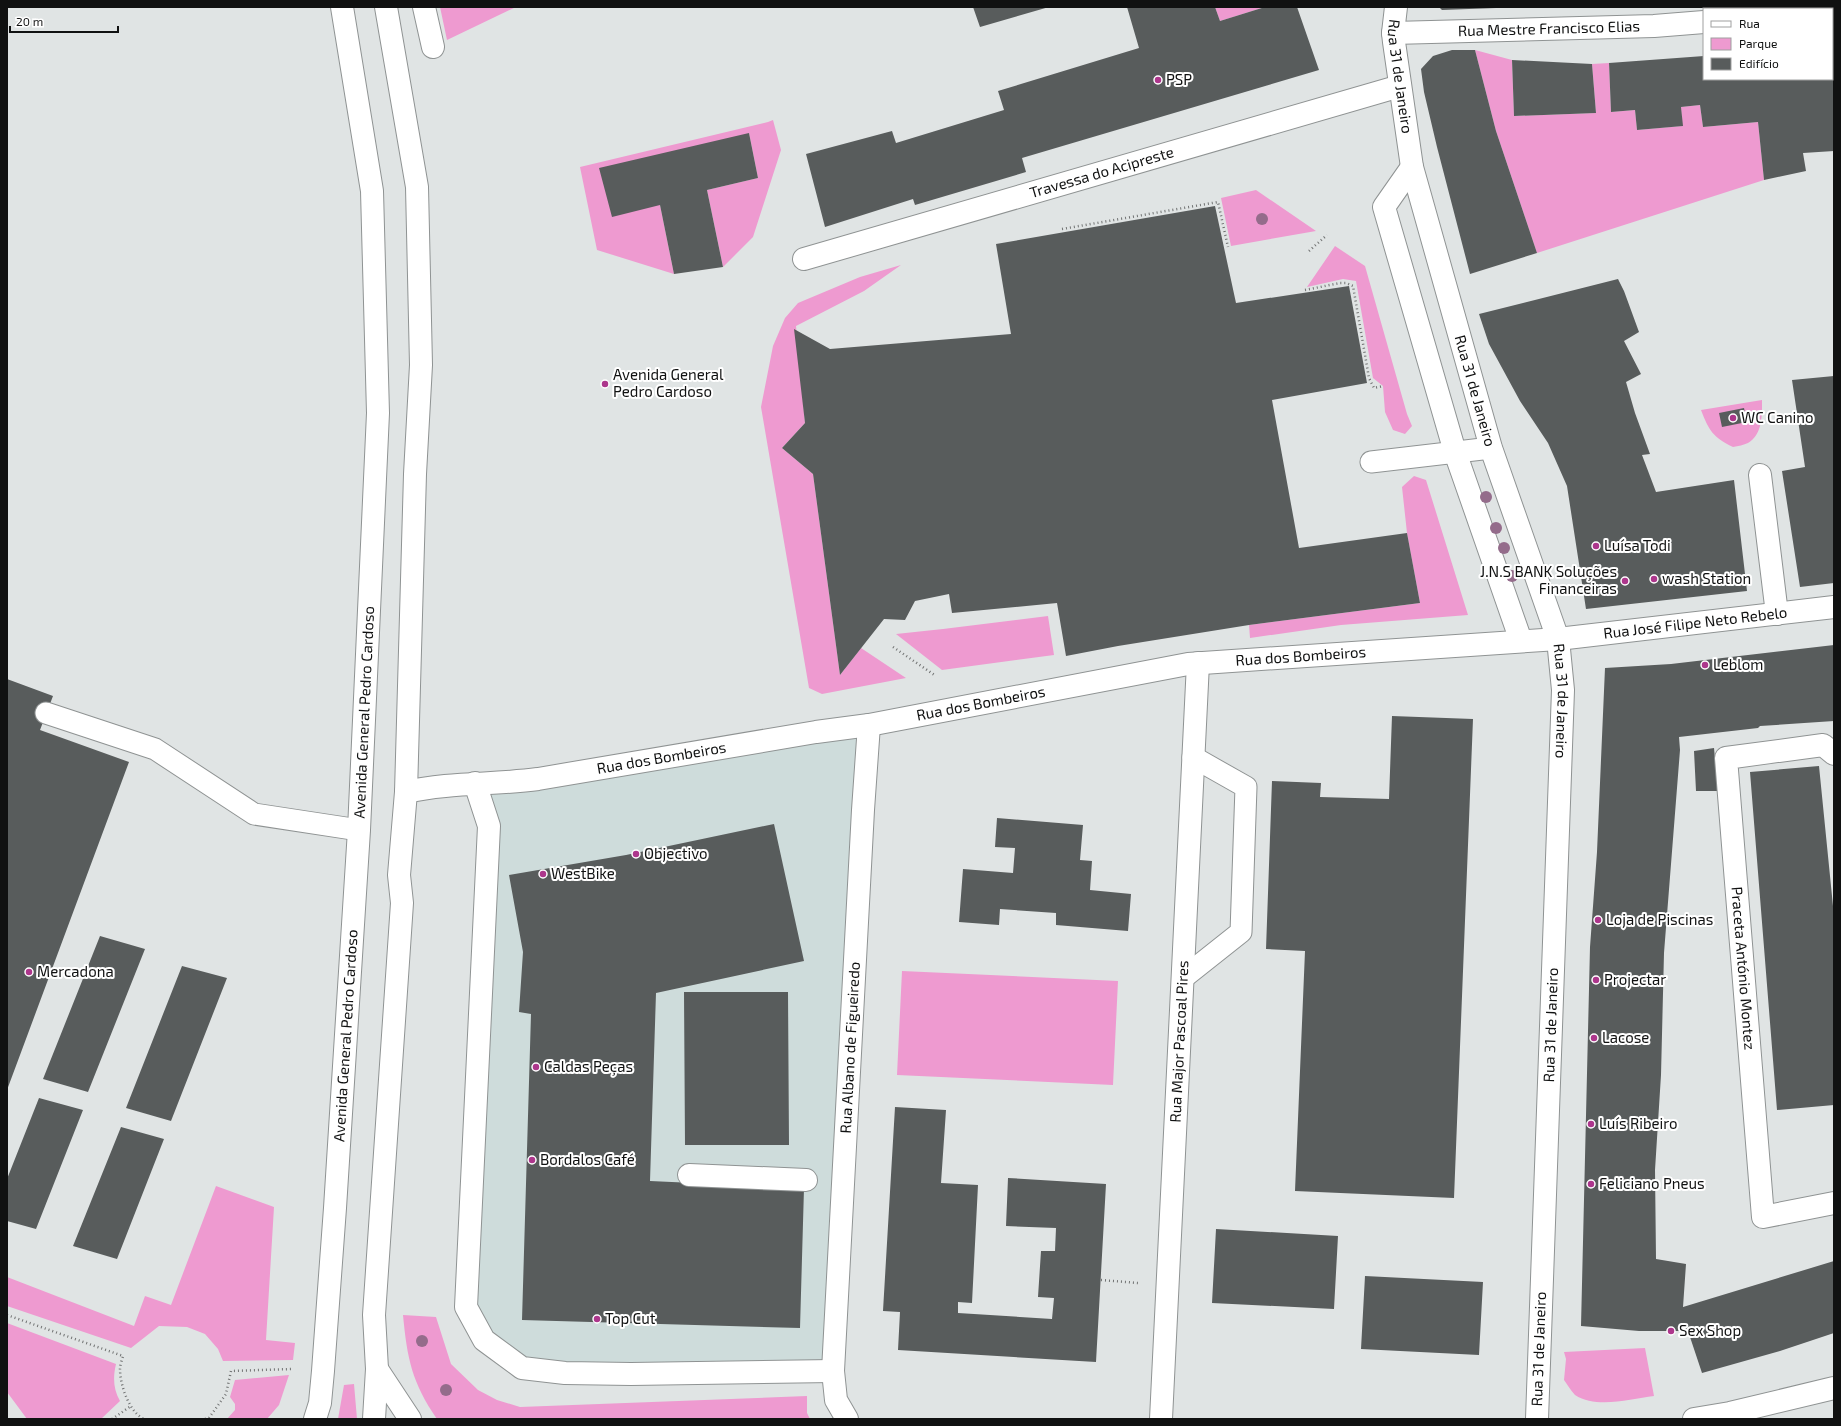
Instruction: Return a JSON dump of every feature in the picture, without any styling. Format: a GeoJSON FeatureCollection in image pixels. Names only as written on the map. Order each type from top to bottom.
{"type":"FeatureCollection","features":[{"type":"Feature","properties":{"kind":"street","name":"Avenida General Pedro Cardoso"},"geometry":{"type":"LineString","coordinates":[[318,1411],[335,1208],[359,830],[378,413],[376,288],[372,191],[342,7]]}},
{"type":"Feature","properties":{"kind":"street"},"geometry":{"type":"LineString","coordinates":[[374,1419],[377,1369],[374,1315],[402,904],[399,875],[406,792],[415,481],[421,364],[417,187],[386,7]]}},
{"type":"Feature","properties":{"kind":"street"},"geometry":{"type":"LineString","coordinates":[[424,7],[433,47]]}},
{"type":"Feature","properties":{"kind":"street","name":"Rua 31 de Janeiro"},"geometry":{"type":"LineString","coordinates":[[1396,7],[1393,33],[1412,167],[1491,448],[1558,639],[1563,697],[1537,1419]]}},
{"type":"Feature","properties":{"kind":"street","name":"Rua Mestre Francisco Elias"},"geometry":{"type":"LineString","coordinates":[[1393,33],[1654,26],[1703,22]]}},
{"type":"Feature","properties":{"kind":"street","name":"Travessa do Acipreste"},"geometry":{"type":"LineString","coordinates":[[804,259],[1400,86]]}},
{"type":"Feature","properties":{"kind":"street"},"geometry":{"type":"LineString","coordinates":[[1412,167],[1384,207],[1454,452],[1521,641]]}},
{"type":"Feature","properties":{"kind":"street"},"geometry":{"type":"LineString","coordinates":[[1760,475],[1777,614]]}},
{"type":"Feature","properties":{"kind":"street","name":"Rua José Filipe Neto Rebelo"},"geometry":{"type":"LineString","coordinates":[[1558,639],[1834,607]]}},
{"type":"Feature","properties":{"kind":"street","name":"Rua dos Bombeiros"},"geometry":{"type":"LineString","coordinates":[[406,792],[475,783],[514,782],[538,779],[816,732],[869,725],[1198,663],[1558,639]]}},
{"type":"Feature","properties":{"kind":"street","name":"Rua Major Pascoal Pires"},"geometry":{"type":"LineString","coordinates":[[1161,1419],[1198,663]]}},
{"type":"Feature","properties":{"kind":"street","name":"Rua Albano de Figueiredo"},"geometry":{"type":"LineString","coordinates":[[847,1419],[836,1400],[833,1371],[863,810],[869,725]]}},
{"type":"Feature","properties":{"kind":"street","name":"Praceta António Montez"},"geometry":{"type":"LineString","coordinates":[[1834,754],[1822,744],[1726,758],[1762,1217],[1834,1204]]}},
{"type":"Feature","properties":{"kind":"street"},"geometry":{"type":"LineString","coordinates":[[475,783],[489,826],[466,1307],[484,1340],[522,1368],[565,1373],[631,1374],[833,1371]]}},
{"type":"Feature","properties":{"kind":"street"},"geometry":{"type":"LineString","coordinates":[[689,1175],[806,1180]]}},
{"type":"Feature","properties":{"kind":"street"},"geometry":{"type":"LineString","coordinates":[[377,1369],[410,1419]]}},
{"type":"Feature","properties":{"kind":"street"},"geometry":{"type":"LineString","coordinates":[[1694,1419],[1730,1413],[1834,1388]]}},
{"type":"Feature","properties":{"kind":"street"},"geometry":{"type":"LineString","coordinates":[[304,1419],[318,1411]]}},
{"type":"Feature","properties":{"kind":"lane"},"geometry":{"type":"LineString","coordinates":[[1371,462],[1491,448]]}},
{"type":"Feature","properties":{"kind":"lane"},"geometry":{"type":"LineString","coordinates":[[46,713],[155,749],[254,814],[359,830]]}},
{"type":"Feature","properties":{"kind":"lane"},"geometry":{"type":"LineString","coordinates":[[1183,978],[1241,932],[1246,787],[1193,757]]}},
{"type":"Feature","properties":{"kind":"path"},"geometry":{"type":"LineString","coordinates":[[1062,229],[1218,202],[1228,247]]}},
{"type":"Feature","properties":{"kind":"path"},"geometry":{"type":"LineString","coordinates":[[1309,251],[1327,235]]}},
{"type":"Feature","properties":{"kind":"path"},"geometry":{"type":"LineString","coordinates":[[1305,290],[1340,283],[1346,283],[1353,286],[1369,378],[1374,388],[1383,386]]}},
{"type":"Feature","properties":{"kind":"path"},"geometry":{"type":"LineString","coordinates":[[893,647],[936,676]]}},
{"type":"Feature","properties":{"kind":"path"},"geometry":{"type":"LineString","coordinates":[[1101,1280],[1168,1285]]}},
{"type":"Feature","properties":{"kind":"path"},"geometry":{"type":"LineString","coordinates":[[7,1315],[123,1356],[119,1367],[122,1385],[131,1406],[140,1417],[144,1419]]}},
{"type":"Feature","properties":{"kind":"path"},"geometry":{"type":"LineString","coordinates":[[205,1419],[209,1418],[226,1394],[231,1370],[293,1369]]}},
{"type":"Feature","properties":{"kind":"path"},"geometry":{"type":"LineString","coordinates":[[112,1419],[131,1406]]}},
{"type":"Feature","properties":{"kind":"shaded area"},"geometry":{"type":"Polygon","coordinates":[[[869,725],[833,1371],[522,1368],[466,1307],[489,826],[475,783],[869,725]]]}},
{"type":"Feature","properties":{"kind":"green space"},"geometry":{"type":"Polygon","coordinates":[[[440,7],[516,7],[447,40],[440,7]]]}},
{"type":"Feature","properties":{"kind":"green space"},"geometry":{"type":"Polygon","coordinates":[[[1215,7],[1265,7],[1220,21],[1215,7]]]}},
{"type":"Feature","properties":{"kind":"green space"},"geometry":{"type":"Polygon","coordinates":[[[1475,50],[1512,60],[1514,116],[1596,113],[1592,64],[1609,63],[1611,112],[1635,110],[1637,130],[1682,126],[1681,107],[1700,105],[1703,127],[1758,122],[1764,180],[1537,253],[1496,131],[1475,50]]]}},
{"type":"Feature","properties":{"kind":"green space"},"geometry":{"type":"Polygon","coordinates":[[[773,120],[781,150],[753,237],[723,267],[707,190],[758,178],[749,133],[660,205],[674,274],[597,250],[580,167],[773,120]]]}},
{"type":"Feature","properties":{"kind":"green space"},"geometry":{"type":"Polygon","coordinates":[[[1256,190],[1316,231],[1231,246],[1221,198],[1256,190]]]}},
{"type":"Feature","properties":{"kind":"green space"},"geometry":{"type":"Polygon","coordinates":[[[1335,246],[1365,266],[1407,414],[1412,426],[1405,434],[1393,430],[1385,412],[1383,386],[1373,378],[1356,281],[1343,279],[1307,287],[1335,246]]]}},
{"type":"Feature","properties":{"kind":"green space"},"geometry":{"type":"Polygon","coordinates":[[[901,265],[864,291],[796,326],[805,423],[782,448],[813,474],[840,675],[861,648],[906,678],[822,694],[809,688],[761,407],[773,346],[785,318],[798,303],[860,277],[901,265]]]}},
{"type":"Feature","properties":{"kind":"green space"},"geometry":{"type":"Polygon","coordinates":[[[1762,400],[1761,423],[1757,434],[1748,443],[1733,447],[1712,433],[1701,410],[1762,400]]]}},
{"type":"Feature","properties":{"kind":"green space"},"geometry":{"type":"Polygon","coordinates":[[[1414,476],[1426,480],[1468,615],[1341,625],[1250,638],[1249,625],[1420,603],[1407,533],[1402,487],[1414,476]]]}},
{"type":"Feature","properties":{"kind":"green space"},"geometry":{"type":"Polygon","coordinates":[[[1048,616],[1054,655],[942,670],[896,634],[943,629],[1048,616]]]}},
{"type":"Feature","properties":{"kind":"green space"},"geometry":{"type":"Polygon","coordinates":[[[902,971],[1118,981],[1113,1085],[897,1075],[902,971]]]}},
{"type":"Feature","properties":{"kind":"green space"},"geometry":{"type":"Polygon","coordinates":[[[216,1186],[274,1207],[266,1340],[295,1343],[293,1360],[223,1361],[218,1349],[205,1334],[187,1327],[159,1326],[131,1348],[7,1306],[7,1277],[134,1326],[145,1296],[171,1305],[216,1186]]]}},
{"type":"Feature","properties":{"kind":"green space"},"geometry":{"type":"Polygon","coordinates":[[[403,1315],[436,1317],[451,1364],[478,1390],[497,1400],[520,1407],[807,1396],[807,1413],[810,1419],[437,1419],[422,1394],[412,1370],[406,1344],[403,1315]]]}},
{"type":"Feature","properties":{"kind":"green space"},"geometry":{"type":"Polygon","coordinates":[[[7,1323],[116,1364],[114,1383],[120,1401],[101,1419],[27,1419],[7,1392],[7,1323]]]}},
{"type":"Feature","properties":{"kind":"green space"},"geometry":{"type":"Polygon","coordinates":[[[1645,1348],[1654,1396],[1614,1402],[1593,1401],[1575,1395],[1564,1380],[1566,1359],[1564,1352],[1645,1348]]]}},
{"type":"Feature","properties":{"kind":"green space"},"geometry":{"type":"Polygon","coordinates":[[[289,1375],[279,1405],[267,1419],[227,1419],[235,1410],[235,1404],[230,1397],[235,1380],[289,1375]]]}},
{"type":"Feature","properties":{"kind":"green space"},"geometry":{"type":"Polygon","coordinates":[[[354,1384],[357,1419],[338,1419],[344,1385],[354,1384]]]}},
{"type":"Feature","properties":{"kind":"building"},"geometry":{"type":"Polygon","coordinates":[[[973,7],[1049,7],[980,27],[973,7]]]}},
{"type":"Feature","properties":{"kind":"building","name":"PSP"},"geometry":{"type":"Polygon","coordinates":[[[1127,7],[1215,7],[1220,21],[1265,7],[1297,7],[1319,70],[1022,158],[1026,172],[915,205],[913,199],[825,227],[806,154],[892,131],[896,143],[1004,110],[998,91],[1139,48],[1127,7]]]}},
{"type":"Feature","properties":{"kind":"building"},"geometry":{"type":"Polygon","coordinates":[[[1439,7],[1496,7],[1496,8],[1442,10],[1439,7]]]}},
{"type":"Feature","properties":{"kind":"building"},"geometry":{"type":"Polygon","coordinates":[[[1834,47],[1834,151],[1803,153],[1806,171],[1764,180],[1758,122],[1703,127],[1700,105],[1681,107],[1683,126],[1637,130],[1635,110],[1611,112],[1609,63],[1703,56],[1703,80],[1833,80],[1834,47]]]}},
{"type":"Feature","properties":{"kind":"building"},"geometry":{"type":"Polygon","coordinates":[[[1452,50],[1475,50],[1496,131],[1537,253],[1470,274],[1437,147],[1424,92],[1421,69],[1433,56],[1452,50]]]}},
{"type":"Feature","properties":{"kind":"building"},"geometry":{"type":"Polygon","coordinates":[[[1512,60],[1592,64],[1596,113],[1514,116],[1512,60]]]}},
{"type":"Feature","properties":{"kind":"building"},"geometry":{"type":"Polygon","coordinates":[[[749,133],[758,178],[707,190],[723,267],[674,274],[660,205],[612,217],[599,168],[749,133]]]}},
{"type":"Feature","properties":{"kind":"building"},"geometry":{"type":"Polygon","coordinates":[[[1215,206],[1236,303],[1349,286],[1367,383],[1272,400],[1299,548],[1407,533],[1420,603],[1249,625],[1066,656],[1057,603],[952,613],[949,594],[915,601],[905,620],[884,619],[840,675],[813,474],[782,448],[805,423],[794,329],[830,349],[1011,334],[996,244],[1215,206]]]}},
{"type":"Feature","properties":{"kind":"building"},"geometry":{"type":"Polygon","coordinates":[[[1618,279],[1639,332],[1624,341],[1641,374],[1626,382],[1635,413],[1650,454],[1642,455],[1656,492],[1734,480],[1747,591],[1586,609],[1567,486],[1548,443],[1520,401],[1489,344],[1479,314],[1618,279]]]}},
{"type":"Feature","properties":{"kind":"building"},"geometry":{"type":"Polygon","coordinates":[[[1834,376],[1834,583],[1800,587],[1782,471],[1805,467],[1792,380],[1834,376]]]}},
{"type":"Feature","properties":{"kind":"building","name":"WC Canino"},"geometry":{"type":"Polygon","coordinates":[[[1744,408],[1747,422],[1722,427],[1719,413],[1744,408]]]}},
{"type":"Feature","properties":{"kind":"building"},"geometry":{"type":"Polygon","coordinates":[[[1834,645],[1834,721],[1760,726],[1758,728],[1679,737],[1680,750],[1664,953],[1661,1075],[1655,1170],[1656,1259],[1686,1264],[1683,1307],[1834,1261],[1834,1333],[1780,1351],[1702,1373],[1688,1331],[1639,1331],[1581,1326],[1590,947],[1597,852],[1605,668],[1671,664],[1834,645]]]}},
{"type":"Feature","properties":{"kind":"building","name":"Mercadona"},"geometry":{"type":"Polygon","coordinates":[[[7,679],[53,696],[40,730],[129,762],[7,1090],[7,679]]]}},
{"type":"Feature","properties":{"kind":"building"},"geometry":{"type":"Polygon","coordinates":[[[1392,716],[1473,719],[1454,1198],[1295,1191],[1305,951],[1266,949],[1272,781],[1321,783],[1320,797],[1389,799],[1392,716]]]}},
{"type":"Feature","properties":{"kind":"building"},"geometry":{"type":"Polygon","coordinates":[[[1714,748],[1718,791],[1696,791],[1694,751],[1714,748]]]}},
{"type":"Feature","properties":{"kind":"building"},"geometry":{"type":"Polygon","coordinates":[[[1819,766],[1834,916],[1834,1105],[1777,1110],[1750,772],[1819,766]]]}},
{"type":"Feature","properties":{"kind":"building"},"geometry":{"type":"Polygon","coordinates":[[[997,818],[1083,825],[1080,860],[1092,861],[1090,890],[1131,894],[1128,931],[1056,925],[1056,913],[1000,909],[999,925],[959,922],[963,869],[1013,873],[1015,848],[995,847],[997,818]]]}},
{"type":"Feature","properties":{"kind":"building"},"geometry":{"type":"Polygon","coordinates":[[[774,824],[804,961],[656,993],[650,1181],[804,1188],[800,1328],[522,1320],[531,1014],[519,1012],[523,952],[509,875],[626,855],[774,824]]]}},
{"type":"Feature","properties":{"kind":"building"},"geometry":{"type":"Polygon","coordinates":[[[100,936],[145,949],[88,1092],[43,1079],[100,936]]]}},
{"type":"Feature","properties":{"kind":"building"},"geometry":{"type":"Polygon","coordinates":[[[182,966],[227,978],[171,1121],[126,1108],[182,966]]]}},
{"type":"Feature","properties":{"kind":"building"},"geometry":{"type":"Polygon","coordinates":[[[684,992],[788,992],[789,1145],[685,1145],[684,992]]]}},
{"type":"Feature","properties":{"kind":"building"},"geometry":{"type":"Polygon","coordinates":[[[39,1098],[83,1110],[36,1229],[7,1221],[7,1179],[39,1098]]]}},
{"type":"Feature","properties":{"kind":"building"},"geometry":{"type":"Polygon","coordinates":[[[895,1107],[946,1110],[941,1183],[978,1185],[972,1303],[958,1302],[958,1313],[1052,1319],[1054,1298],[1038,1297],[1041,1251],[1055,1251],[1056,1228],[1006,1226],[1008,1178],[1106,1184],[1096,1362],[898,1350],[900,1312],[883,1311],[895,1107]]]}},
{"type":"Feature","properties":{"kind":"building"},"geometry":{"type":"Polygon","coordinates":[[[121,1127],[164,1139],[117,1259],[73,1246],[121,1127]]]}},
{"type":"Feature","properties":{"kind":"building"},"geometry":{"type":"Polygon","coordinates":[[[1216,1229],[1338,1236],[1334,1309],[1212,1303],[1216,1229]]]}},
{"type":"Feature","properties":{"kind":"building"},"geometry":{"type":"Polygon","coordinates":[[[1365,1276],[1483,1282],[1479,1355],[1361,1349],[1365,1276]]]}},
{"type":"Feature","properties":{"kind":"place","name":"PSP"},"geometry":{"type":"Point","coordinates":[1158,80]}},
{"type":"Feature","properties":{"kind":"place","name":"Avenida General Pedro Cardoso"},"geometry":{"type":"Point","coordinates":[605,384]}},
{"type":"Feature","properties":{"kind":"place","name":"WC Canino"},"geometry":{"type":"Point","coordinates":[1733,418]}},
{"type":"Feature","properties":{"kind":"place","name":"Luísa Todi"},"geometry":{"type":"Point","coordinates":[1596,546]}},
{"type":"Feature","properties":{"kind":"place","name":"wash Station"},"geometry":{"type":"Point","coordinates":[1654,579]}},
{"type":"Feature","properties":{"kind":"place","name":"J.N.S BANK Soluções Financeiras"},"geometry":{"type":"Point","coordinates":[1625,581]}},
{"type":"Feature","properties":{"kind":"place","name":"Leblom"},"geometry":{"type":"Point","coordinates":[1705,665]}},
{"type":"Feature","properties":{"kind":"place","name":"Objectivo"},"geometry":{"type":"Point","coordinates":[636,854]}},
{"type":"Feature","properties":{"kind":"place","name":"WestBike"},"geometry":{"type":"Point","coordinates":[543,874]}},
{"type":"Feature","properties":{"kind":"place","name":"Loja de Piscinas"},"geometry":{"type":"Point","coordinates":[1598,920]}},
{"type":"Feature","properties":{"kind":"place","name":"Mercadona"},"geometry":{"type":"Point","coordinates":[29,972]}},
{"type":"Feature","properties":{"kind":"place","name":"Projectar"},"geometry":{"type":"Point","coordinates":[1596,980]}},
{"type":"Feature","properties":{"kind":"place","name":"Lacose"},"geometry":{"type":"Point","coordinates":[1594,1038]}},
{"type":"Feature","properties":{"kind":"place","name":"Caldas Peças"},"geometry":{"type":"Point","coordinates":[536,1067]}},
{"type":"Feature","properties":{"kind":"place","name":"Luís Ribeiro"},"geometry":{"type":"Point","coordinates":[1591,1124]}},
{"type":"Feature","properties":{"kind":"place","name":"Bordalos Café"},"geometry":{"type":"Point","coordinates":[532,1160]}},
{"type":"Feature","properties":{"kind":"place","name":"Feliciano Pneus"},"geometry":{"type":"Point","coordinates":[1591,1184]}},
{"type":"Feature","properties":{"kind":"place","name":"Top Cut"},"geometry":{"type":"Point","coordinates":[597,1319]}},
{"type":"Feature","properties":{"kind":"place","name":"Sex Shop"},"geometry":{"type":"Point","coordinates":[1671,1331]}}]}
